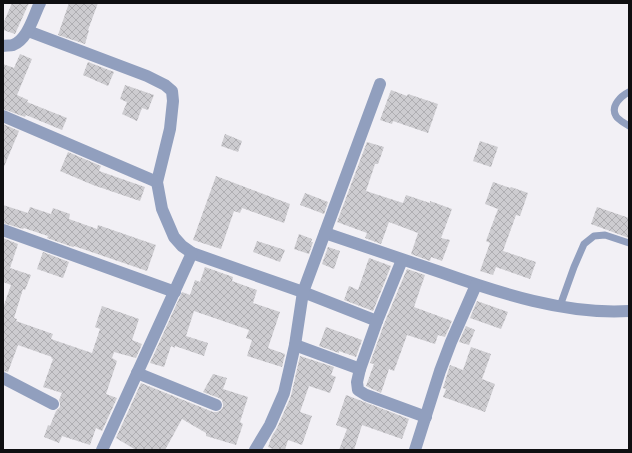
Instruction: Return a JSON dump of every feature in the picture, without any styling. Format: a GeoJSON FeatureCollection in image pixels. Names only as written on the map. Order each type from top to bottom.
{"type":"FeatureCollection","features":[{"type":"Feature","properties":{"kind":"street"},"geometry":{"type":"LineString","coordinates":[[3,46],[12,45],[21,39],[28,31],[40,3]]}},
{"type":"Feature","properties":{"kind":"street"},"geometry":{"type":"LineString","coordinates":[[28,31],[147,76],[166,85],[172,91],[173,102],[170,129],[158,182],[162,209],[174,237],[182,246],[192,253],[303,292],[377,321]]}},
{"type":"Feature","properties":{"kind":"street"},"geometry":{"type":"LineString","coordinates":[[258,449],[284,393],[295,345],[303,292],[380,84]]}},
{"type":"Feature","properties":{"kind":"street"},"geometry":{"type":"LineString","coordinates":[[3,116],[158,182]]}},
{"type":"Feature","properties":{"kind":"street"},"geometry":{"type":"LineString","coordinates":[[3,230],[175,292]]}},
{"type":"Feature","properties":{"kind":"street"},"geometry":{"type":"LineString","coordinates":[[325,233],[476,285],[536,301],[570,308],[612,312],[629,311]]}},
{"type":"Feature","properties":{"kind":"street"},"geometry":{"type":"LineString","coordinates":[[102,450],[192,253]]}},
{"type":"Feature","properties":{"kind":"street"},"geometry":{"type":"LineString","coordinates":[[402,260],[377,321],[360,369],[357,382],[358,390],[426,417]]}},
{"type":"Feature","properties":{"kind":"street"},"geometry":{"type":"LineString","coordinates":[[416,450],[440,371],[476,285]]}},
{"type":"Feature","properties":{"kind":"street"},"geometry":{"type":"LineString","coordinates":[[295,345],[360,369]]}},
{"type":"Feature","properties":{"kind":"street"},"geometry":{"type":"LineString","coordinates":[[137,373],[216,406]]}},
{"type":"Feature","properties":{"kind":"street"},"geometry":{"type":"LineString","coordinates":[[3,378],[53,404]]}},
{"type":"Feature","properties":{"kind":"lane"},"geometry":{"type":"LineString","coordinates":[[629,92],[622,96],[616,104],[614,110],[616,117],[629,126]]}},
{"type":"Feature","properties":{"kind":"lane"},"geometry":{"type":"LineString","coordinates":[[560,306],[584,244],[594,236],[605,235],[629,243]]}},
{"type":"Feature","properties":{"kind":"building"},"geometry":{"type":"Polygon","coordinates":[[[12,3],[29,3],[15,34],[3,30],[3,24],[12,3]]]}},
{"type":"Feature","properties":{"kind":"building"},"geometry":{"type":"Polygon","coordinates":[[[69,3],[98,3],[88,30],[85,44],[58,35],[69,3]]]}},
{"type":"Feature","properties":{"kind":"building"},"geometry":{"type":"Polygon","coordinates":[[[20,54],[32,59],[17,95],[28,100],[27,102],[67,118],[62,130],[26,115],[25,117],[3,109],[3,64],[14,68],[20,54]]]}},
{"type":"Feature","properties":{"kind":"building"},"geometry":{"type":"Polygon","coordinates":[[[88,62],[114,72],[108,86],[83,75],[88,62]]]}},
{"type":"Feature","properties":{"kind":"building"},"geometry":{"type":"Polygon","coordinates":[[[125,85],[154,95],[148,110],[142,108],[137,121],[122,114],[127,102],[120,99],[125,85]]]}},
{"type":"Feature","properties":{"kind":"building"},"geometry":{"type":"Polygon","coordinates":[[[391,90],[438,104],[428,133],[393,121],[392,124],[380,120],[391,90]]]}},
{"type":"Feature","properties":{"kind":"building"},"geometry":{"type":"Polygon","coordinates":[[[3,124],[19,131],[3,169],[3,124]]]}},
{"type":"Feature","properties":{"kind":"building"},"geometry":{"type":"Polygon","coordinates":[[[225,134],[242,141],[238,152],[221,146],[225,134]]]}},
{"type":"Feature","properties":{"kind":"building"},"geometry":{"type":"Polygon","coordinates":[[[480,141],[498,147],[491,167],[473,161],[480,141]]]}},
{"type":"Feature","properties":{"kind":"building"},"geometry":{"type":"Polygon","coordinates":[[[367,142],[384,147],[378,164],[375,164],[366,191],[403,203],[406,195],[430,203],[430,201],[452,209],[441,238],[450,240],[442,261],[431,257],[430,261],[411,254],[418,233],[389,222],[381,244],[365,238],[367,233],[337,222],[367,142]]]}},
{"type":"Feature","properties":{"kind":"building"},"geometry":{"type":"Polygon","coordinates":[[[68,152],[101,166],[99,171],[145,187],[140,201],[93,185],[60,171],[68,152]]]}},
{"type":"Feature","properties":{"kind":"building"},"geometry":{"type":"Polygon","coordinates":[[[216,176],[290,204],[284,223],[242,208],[240,213],[234,211],[221,249],[193,240],[216,176]]]}},
{"type":"Feature","properties":{"kind":"building"},"geometry":{"type":"Polygon","coordinates":[[[493,182],[528,193],[520,216],[516,215],[503,251],[536,262],[530,279],[496,267],[493,275],[480,271],[490,243],[486,241],[498,209],[485,204],[493,182]]]}},
{"type":"Feature","properties":{"kind":"building"},"geometry":{"type":"Polygon","coordinates":[[[305,193],[328,202],[324,214],[300,205],[305,193]]]}},
{"type":"Feature","properties":{"kind":"building"},"geometry":{"type":"Polygon","coordinates":[[[3,205],[28,213],[30,207],[51,214],[53,208],[70,214],[69,219],[97,229],[98,225],[156,245],[147,271],[47,238],[48,236],[24,228],[23,229],[3,223],[3,205]]]}},
{"type":"Feature","properties":{"kind":"building"},"geometry":{"type":"Polygon","coordinates":[[[597,207],[629,218],[629,238],[591,224],[597,207]]]}},
{"type":"Feature","properties":{"kind":"building"},"geometry":{"type":"Polygon","coordinates":[[[299,234],[312,239],[311,242],[313,242],[309,254],[294,249],[299,234]]]}},
{"type":"Feature","properties":{"kind":"building"},"geometry":{"type":"Polygon","coordinates":[[[3,238],[18,244],[10,268],[31,275],[25,290],[23,289],[14,318],[17,319],[16,321],[53,334],[51,339],[92,353],[100,329],[95,327],[102,306],[139,319],[132,340],[142,344],[136,358],[114,352],[112,358],[117,361],[106,394],[117,398],[102,431],[96,428],[90,445],[62,436],[59,443],[44,437],[48,425],[50,426],[56,411],[60,407],[59,400],[62,393],[43,387],[53,359],[51,358],[52,357],[18,345],[8,372],[3,371],[3,308],[11,285],[3,282],[3,238]]]}},
{"type":"Feature","properties":{"kind":"building"},"geometry":{"type":"Polygon","coordinates":[[[257,241],[285,250],[280,262],[253,252],[257,241]]]}},
{"type":"Feature","properties":{"kind":"building"},"geometry":{"type":"Polygon","coordinates":[[[328,247],[340,251],[334,269],[322,264],[328,247]]]}},
{"type":"Feature","properties":{"kind":"building"},"geometry":{"type":"Polygon","coordinates":[[[43,252],[69,262],[63,278],[37,269],[43,252]]]}},
{"type":"Feature","properties":{"kind":"building"},"geometry":{"type":"Polygon","coordinates":[[[369,258],[391,266],[373,311],[344,300],[349,286],[358,290],[369,258]]]}},
{"type":"Feature","properties":{"kind":"building"},"geometry":{"type":"Polygon","coordinates":[[[205,267],[233,277],[232,281],[257,290],[253,303],[280,312],[268,348],[285,354],[282,367],[247,356],[252,340],[246,338],[249,330],[194,311],[186,336],[208,343],[204,356],[171,346],[164,367],[150,363],[182,292],[190,295],[195,280],[200,282],[205,267]]]}},
{"type":"Feature","properties":{"kind":"building"},"geometry":{"type":"Polygon","coordinates":[[[407,269],[425,275],[414,307],[452,321],[445,337],[438,335],[435,344],[407,335],[394,371],[389,369],[381,393],[366,386],[374,364],[370,363],[384,324],[407,269]]]}},
{"type":"Feature","properties":{"kind":"building"},"geometry":{"type":"Polygon","coordinates":[[[477,301],[508,312],[501,329],[470,318],[477,301]]]}},
{"type":"Feature","properties":{"kind":"building"},"geometry":{"type":"Polygon","coordinates":[[[466,326],[475,330],[469,345],[459,342],[466,326]]]}},
{"type":"Feature","properties":{"kind":"building"},"geometry":{"type":"Polygon","coordinates":[[[326,327],[362,340],[356,357],[319,346],[326,327]]]}},
{"type":"Feature","properties":{"kind":"building"},"geometry":{"type":"Polygon","coordinates":[[[471,347],[491,354],[482,379],[495,384],[485,412],[443,397],[446,389],[443,388],[450,365],[463,370],[471,347]]]}},
{"type":"Feature","properties":{"kind":"building"},"geometry":{"type":"Polygon","coordinates":[[[300,356],[334,367],[331,375],[336,377],[330,393],[309,386],[300,412],[312,416],[302,445],[288,440],[285,450],[276,450],[268,447],[291,396],[300,356]]]}},
{"type":"Feature","properties":{"kind":"building"},"geometry":{"type":"Polygon","coordinates":[[[213,374],[227,378],[223,389],[248,397],[240,422],[243,424],[236,445],[206,436],[206,433],[182,419],[165,450],[136,450],[116,438],[141,383],[213,412],[220,411],[223,407],[222,400],[203,392],[213,374]]]}},
{"type":"Feature","properties":{"kind":"building"},"geometry":{"type":"Polygon","coordinates":[[[346,395],[409,419],[402,439],[362,425],[354,450],[339,450],[347,429],[336,425],[346,395]]]}}]}
